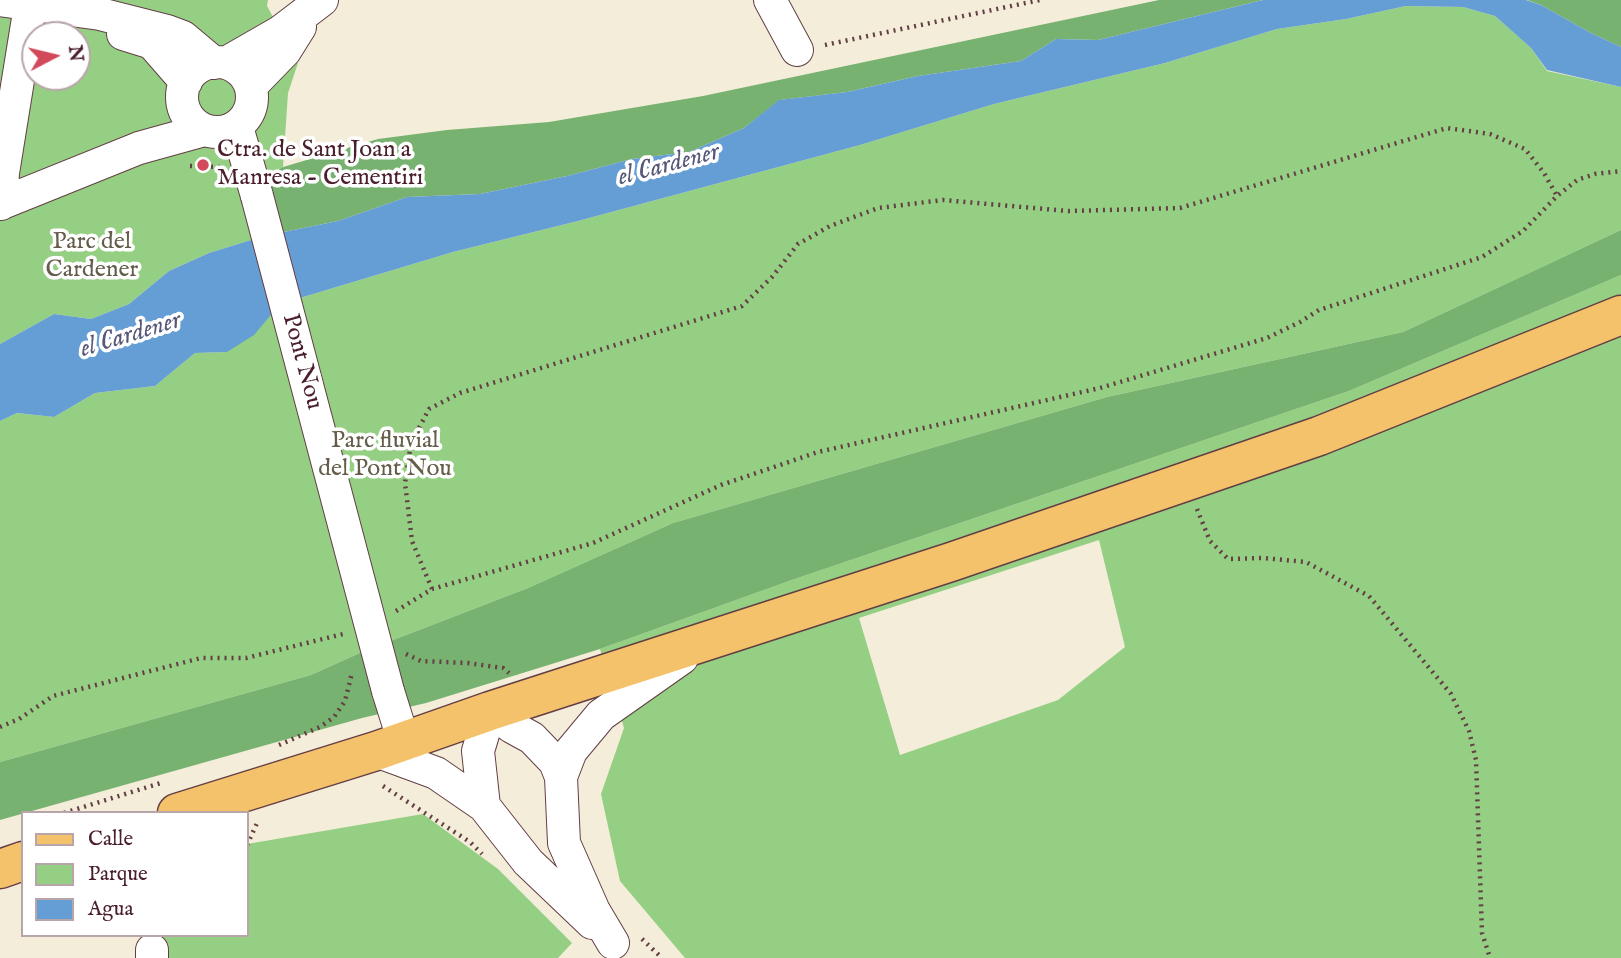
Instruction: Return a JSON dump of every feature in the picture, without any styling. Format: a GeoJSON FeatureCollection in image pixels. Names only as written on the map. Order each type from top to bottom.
{"type":"FeatureCollection","features":[{"type":"Feature","properties":{"kind":"main road"},"geometry":{"type":"LineString","coordinates":[[172,797],[388,760],[507,706],[964,558],[1319,436],[1621,315]]}},
{"type":"Feature","properties":{"kind":"main road"},"geometry":{"type":"LineString","coordinates":[[0,869],[21,862]]}},
{"type":"Feature","properties":{"kind":"street"},"geometry":{"type":"LineString","coordinates":[[770,0],[797,50]]}},
{"type":"Feature","properties":{"kind":"street"},"geometry":{"type":"LineString","coordinates":[[139,148],[198,69],[220,63],[281,32],[315,3]]}},
{"type":"Feature","properties":{"kind":"street"},"geometry":{"type":"LineString","coordinates":[[251,86],[285,51],[315,3]]}},
{"type":"Feature","properties":{"kind":"street"},"geometry":{"type":"LineString","coordinates":[[29,5],[100,14],[183,37],[220,63],[241,72],[251,86],[250,109],[237,127],[221,132],[204,130],[139,148],[1,204],[3,173],[29,5]]}},
{"type":"Feature","properties":{"kind":"street"},"geometry":{"type":"LineString","coordinates":[[29,5],[81,27],[134,36],[152,43],[184,87],[183,104],[187,115],[194,124],[204,130]]}},
{"type":"Feature","properties":{"kind":"street","name":"Pont Nou"},"geometry":{"type":"LineString","coordinates":[[237,127],[388,691],[388,760]]}},
{"type":"Feature","properties":{"kind":"street"},"geometry":{"type":"LineString","coordinates":[[561,777],[571,751],[601,715],[657,674],[712,639]]}},
{"type":"Feature","properties":{"kind":"street"},"geometry":{"type":"LineString","coordinates":[[507,706],[512,727],[532,738],[555,762],[561,777],[564,843],[594,911],[621,951]]}},
{"type":"Feature","properties":{"kind":"street"},"geometry":{"type":"LineString","coordinates":[[484,806],[478,751],[507,706]]}},
{"type":"Feature","properties":{"kind":"street"},"geometry":{"type":"LineString","coordinates":[[388,760],[436,773],[484,806],[528,862],[621,951]]}},
{"type":"Feature","properties":{"kind":"path"},"geometry":{"type":"LineString","coordinates":[[797,50],[876,36],[1040,0]]}},
{"type":"Feature","properties":{"kind":"path"},"geometry":{"type":"LineString","coordinates":[[432,589],[412,541],[405,483],[411,443],[429,409],[460,393],[743,306],[772,277],[798,244],[830,226],[878,208],[943,200],[1068,211],[1180,208],[1447,128],[1490,134],[1525,149],[1544,173],[1557,196]]}},
{"type":"Feature","properties":{"kind":"path"},"geometry":{"type":"LineString","coordinates":[[389,616],[432,589],[593,542],[721,485],[818,452],[1100,388],[1267,338],[1319,310],[1482,257],[1523,231],[1557,196],[1577,180],[1595,174],[1621,171]]}},
{"type":"Feature","properties":{"kind":"path"},"geometry":{"type":"LineString","coordinates":[[1187,482],[1210,541],[1228,559],[1263,558],[1306,562],[1369,596],[1451,694],[1469,731],[1476,760],[1482,933],[1489,958]]}},
{"type":"Feature","properties":{"kind":"path"},"geometry":{"type":"LineString","coordinates":[[0,727],[19,719],[53,696],[201,658],[246,658],[351,632]]}},
{"type":"Feature","properties":{"kind":"path"},"geometry":{"type":"LineString","coordinates":[[402,652],[421,661],[503,668],[518,682],[507,706]]}},
{"type":"Feature","properties":{"kind":"path"},"geometry":{"type":"LineString","coordinates":[[271,749],[320,727],[334,717],[345,701],[353,670]]}},
{"type":"Feature","properties":{"kind":"path"},"geometry":{"type":"LineString","coordinates":[[388,760],[488,860]]}},
{"type":"Feature","properties":{"kind":"path"},"geometry":{"type":"LineString","coordinates":[[78,811],[172,797]]}},
{"type":"Feature","properties":{"kind":"green space","name":"Parc del Cardener"},"geometry":{"type":"Polygon","coordinates":[[[0,0],[268,0],[267,6],[298,63],[288,93],[283,167],[252,184],[264,236],[209,253],[169,271],[129,304],[91,319],[54,314],[0,344],[0,0]]]}},
{"type":"Feature","properties":{"kind":"green space"},"geometry":{"type":"Polygon","coordinates":[[[1159,0],[1263,0],[1098,40],[1056,39],[1021,61],[918,76],[847,92],[780,100],[744,128],[689,152],[632,159],[480,194],[407,197],[338,221],[264,236],[251,184],[283,167],[378,139],[447,130],[549,122],[703,96],[1159,0]]]}},
{"type":"Feature","properties":{"kind":"green space"},"geometry":{"type":"Polygon","coordinates":[[[1527,0],[1621,0],[1621,47],[1541,5],[1527,0]]]}},
{"type":"Feature","properties":{"kind":"green space","name":"Parc fluvial del Pont Nou"},"geometry":{"type":"Polygon","coordinates":[[[1406,6],[1463,7],[1495,16],[1531,48],[1547,71],[1621,87],[1621,230],[1403,332],[1107,397],[673,523],[528,588],[362,652],[311,675],[0,762],[0,421],[17,413],[54,417],[95,393],[155,386],[195,353],[227,352],[280,304],[453,252],[860,145],[994,104],[1165,63],[1277,29],[1346,19],[1406,6]]]}},
{"type":"Feature","properties":{"kind":"green space"},"geometry":{"type":"Polygon","coordinates":[[[1621,230],[1621,275],[1349,391],[792,580],[600,649],[426,703],[362,718],[32,811],[21,811],[21,814],[0,820],[0,762],[311,675],[362,652],[528,588],[673,523],[1107,397],[1403,332],[1621,230]]]}},
{"type":"Feature","properties":{"kind":"green space"},"geometry":{"type":"Polygon","coordinates":[[[1621,275],[1621,958],[685,958],[620,881],[601,794],[624,728],[600,649],[792,580],[1349,391],[1621,275]],[[1099,540],[859,618],[900,755],[1058,700],[1125,647],[1099,540]]]}},
{"type":"Feature","properties":{"kind":"green space"},"geometry":{"type":"Polygon","coordinates":[[[423,814],[498,869],[572,943],[558,958],[152,958],[154,937],[248,937],[248,844],[423,814]]]}},
{"type":"Feature","properties":{"kind":"water","name":"el Cardener"},"geometry":{"type":"Polygon","coordinates":[[[1263,0],[1526,0],[1541,5],[1621,47],[1621,87],[1547,70],[1531,48],[1495,16],[1463,7],[1406,6],[1346,19],[1277,29],[1165,63],[994,104],[860,145],[453,252],[280,304],[254,335],[227,352],[195,353],[155,386],[95,393],[54,417],[17,413],[0,421],[0,344],[54,314],[91,319],[129,304],[169,271],[209,253],[264,236],[338,221],[407,197],[480,194],[632,159],[689,152],[744,128],[779,100],[847,92],[918,76],[1021,61],[1056,39],[1098,40],[1263,0]]]}},
{"type":"Feature","properties":{"kind":"place","name":"Ctra. de Sant Joan a Manresa - Cementiri"},"geometry":{"type":"Point","coordinates":[203,165]}}]}
